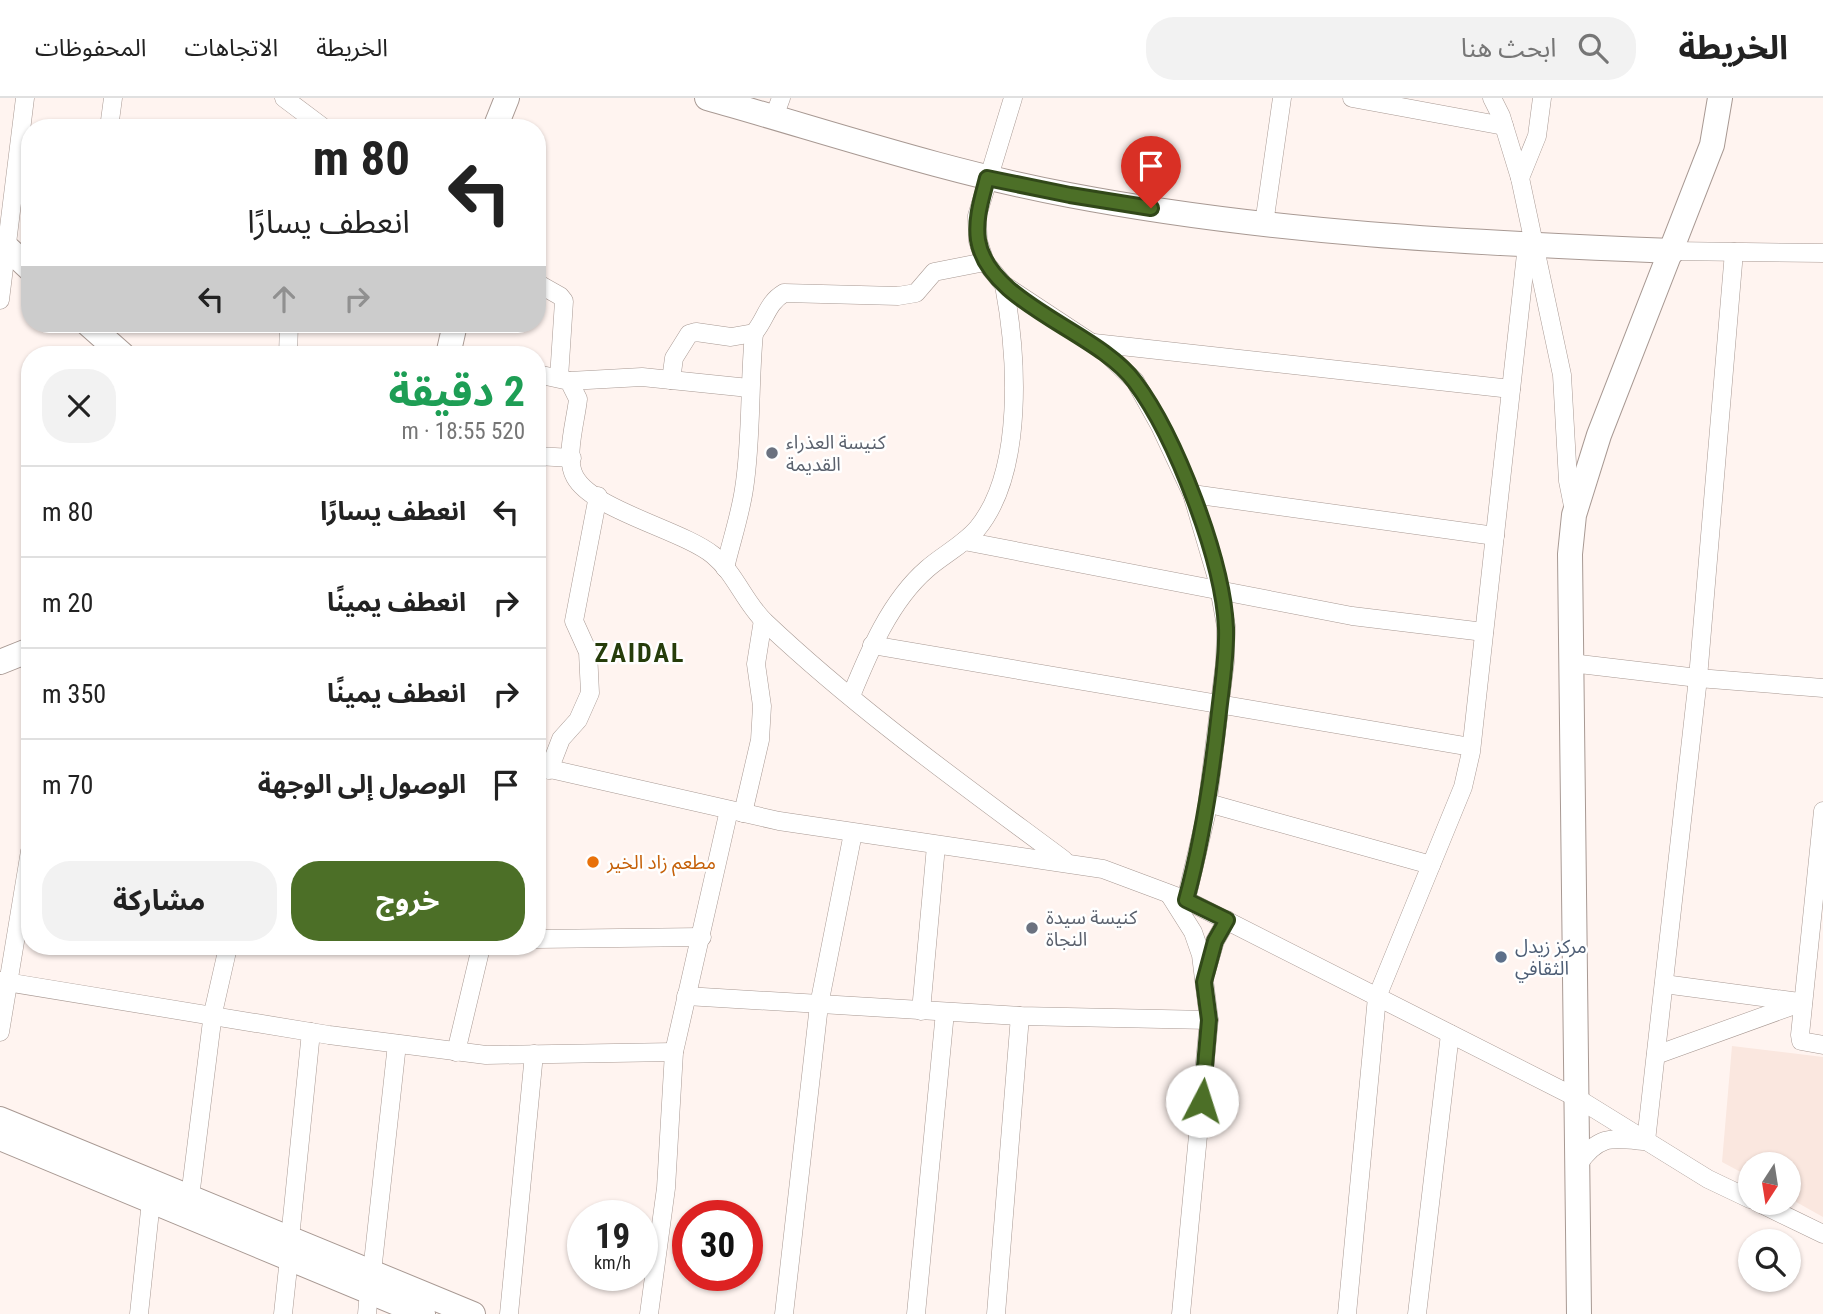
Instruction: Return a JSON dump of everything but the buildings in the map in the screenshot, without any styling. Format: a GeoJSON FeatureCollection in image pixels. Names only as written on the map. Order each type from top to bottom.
{"type":"FeatureCollection","features":[{"type":"Feature","properties":{"kind":"street"},"geometry":{"type":"LineString","coordinates":[[22,119],[25,98]]}},
{"type":"Feature","properties":{"kind":"street"},"geometry":{"type":"LineString","coordinates":[[110,119],[113,98]]}},
{"type":"Feature","properties":{"kind":"street"},"geometry":{"type":"LineString","coordinates":[[284,98],[312,119]]}},
{"type":"Feature","properties":{"kind":"street"},"geometry":{"type":"LineString","coordinates":[[498,119],[506,98]]}},
{"type":"Feature","properties":{"kind":"street"},"geometry":{"type":"LineString","coordinates":[[707,98],[778,108],[951,170],[1070,195],[1264,224],[1531,245],[1673,251],[1823,253]]}},
{"type":"Feature","properties":{"kind":"street"},"geometry":{"type":"LineString","coordinates":[[1013,98],[977,216],[978,241],[985,262],[1004,285],[1092,343],[1135,381],[1192,494],[1220,592],[1226,626],[1220,705],[1208,803],[1186,900]]}},
{"type":"Feature","properties":{"kind":"street"},"geometry":{"type":"LineString","coordinates":[[1264,224],[1282,98]]}},
{"type":"Feature","properties":{"kind":"street"},"geometry":{"type":"LineString","coordinates":[[1352,98],[1504,127]]}},
{"type":"Feature","properties":{"kind":"street"},"geometry":{"type":"LineString","coordinates":[[1492,98],[1520,178],[1531,245],[1562,374],[1568,481],[1574,515]]}},
{"type":"Feature","properties":{"kind":"street"},"geometry":{"type":"LineString","coordinates":[[1520,178],[1537,136],[1542,98]]}},
{"type":"Feature","properties":{"kind":"street"},"geometry":{"type":"LineString","coordinates":[[1579,1314],[1570,554],[1574,515],[1599,435],[1673,251],[1712,145],[1720,98]]}},
{"type":"Feature","properties":{"kind":"street"},"geometry":{"type":"LineString","coordinates":[[0,300],[3,243],[21,124]]}},
{"type":"Feature","properties":{"kind":"street"},"geometry":{"type":"LineString","coordinates":[[3,243],[21,260]]}},
{"type":"Feature","properties":{"kind":"street"},"geometry":{"type":"LineString","coordinates":[[1347,1314],[1377,997],[1463,787],[1471,747],[1511,388],[1531,245]]}},
{"type":"Feature","properties":{"kind":"street"},"geometry":{"type":"LineString","coordinates":[[1646,1141],[1698,678],[1734,251]]}},
{"type":"Feature","properties":{"kind":"street"},"geometry":{"type":"LineString","coordinates":[[725,568],[744,492],[750,439],[749,388],[754,333],[763,322],[771,300],[784,293],[898,296],[916,293],[933,272],[985,262]]}},
{"type":"Feature","properties":{"kind":"street"},"geometry":{"type":"LineString","coordinates":[[850,696],[872,645],[891,613],[926,570],[976,530],[991,509],[1011,434],[1014,378],[1010,318],[1004,285]]}},
{"type":"Feature","properties":{"kind":"street"},"geometry":{"type":"LineString","coordinates":[[546,288],[564,301],[564,379],[578,399],[572,458],[575,477],[598,496],[713,555],[763,620],[850,696],[939,767],[1067,862]]}},
{"type":"Feature","properties":{"kind":"street"},"geometry":{"type":"LineString","coordinates":[[671,380],[674,358],[689,334],[696,332],[731,337],[754,333]]}},
{"type":"Feature","properties":{"kind":"street"},"geometry":{"type":"LineString","coordinates":[[98,333],[113,346]]}},
{"type":"Feature","properties":{"kind":"street"},"geometry":{"type":"LineString","coordinates":[[1092,343],[1511,388]]}},
{"type":"Feature","properties":{"kind":"street"},"geometry":{"type":"LineString","coordinates":[[546,376],[564,379],[642,377],[749,388]]}},
{"type":"Feature","properties":{"kind":"street"},"geometry":{"type":"LineString","coordinates":[[546,457],[572,458]]}},
{"type":"Feature","properties":{"kind":"street"},"geometry":{"type":"LineString","coordinates":[[1192,494],[1495,536]]}},
{"type":"Feature","properties":{"kind":"street"},"geometry":{"type":"LineString","coordinates":[[546,763],[561,739],[578,720],[590,693],[588,652],[574,621],[598,496]]}},
{"type":"Feature","properties":{"kind":"street"},"geometry":{"type":"LineString","coordinates":[[964,541],[1352,616],[1484,632]]}},
{"type":"Feature","properties":{"kind":"street"},"geometry":{"type":"LineString","coordinates":[[649,1314],[666,1188],[674,1052],[686,996],[736,812],[760,740],[762,706],[756,664],[763,620]]}},
{"type":"Feature","properties":{"kind":"street"},"geometry":{"type":"LineString","coordinates":[[872,645],[1471,747]]}},
{"type":"Feature","properties":{"kind":"street"},"geometry":{"type":"LineString","coordinates":[[0,662],[21,654]]}},
{"type":"Feature","properties":{"kind":"street"},"geometry":{"type":"LineString","coordinates":[[1571,663],[1698,678],[1823,688]]}},
{"type":"Feature","properties":{"kind":"street"},"geometry":{"type":"LineString","coordinates":[[546,769],[736,812],[936,846],[1103,869],[1186,900],[1577,1098],[1708,1179],[1738,1193]]}},
{"type":"Feature","properties":{"kind":"street"},"geometry":{"type":"LineString","coordinates":[[1208,803],[1431,865]]}},
{"type":"Feature","properties":{"kind":"street"},"geometry":{"type":"LineString","coordinates":[[1823,811],[1801,1041],[1823,1045]]}},
{"type":"Feature","properties":{"kind":"street"},"geometry":{"type":"LineString","coordinates":[[784,1314],[819,1005],[853,833]]}},
{"type":"Feature","properties":{"kind":"street"},"geometry":{"type":"LineString","coordinates":[[921,1011],[936,846]]}},
{"type":"Feature","properties":{"kind":"street"},"geometry":{"type":"LineString","coordinates":[[1169,893],[1193,932],[1200,955],[1209,1020],[1181,1314]]}},
{"type":"Feature","properties":{"kind":"street"},"geometry":{"type":"LineString","coordinates":[[0,1032],[4,981],[21,896]]}},
{"type":"Feature","properties":{"kind":"street"},"geometry":{"type":"LineString","coordinates":[[1204,982],[1215,941],[1227,920]]}},
{"type":"Feature","properties":{"kind":"street"},"geometry":{"type":"LineString","coordinates":[[546,940],[702,937]]}},
{"type":"Feature","properties":{"kind":"street"},"geometry":{"type":"LineString","coordinates":[[190,1197],[212,1016],[226,955]]}},
{"type":"Feature","properties":{"kind":"street"},"geometry":{"type":"LineString","coordinates":[[456,1052],[479,955]]}},
{"type":"Feature","properties":{"kind":"street"},"geometry":{"type":"LineString","coordinates":[[4,981],[312,1032],[456,1052],[674,1052]]}},
{"type":"Feature","properties":{"kind":"street"},"geometry":{"type":"LineString","coordinates":[[1664,984],[1803,1002]]}},
{"type":"Feature","properties":{"kind":"street"},"geometry":{"type":"LineString","coordinates":[[686,996],[1020,1016],[1209,1020]]}},
{"type":"Feature","properties":{"kind":"street"},"geometry":{"type":"LineString","coordinates":[[1656,1055],[1803,1002]]}},
{"type":"Feature","properties":{"kind":"street"},"geometry":{"type":"LineString","coordinates":[[916,1314],[945,1012]]}},
{"type":"Feature","properties":{"kind":"street"},"geometry":{"type":"LineString","coordinates":[[996,1314],[1020,1016]]}},
{"type":"Feature","properties":{"kind":"street"},"geometry":{"type":"LineString","coordinates":[[283,1314],[312,1032]]}},
{"type":"Feature","properties":{"kind":"street"},"geometry":{"type":"LineString","coordinates":[[1417,1314],[1450,1034]]}},
{"type":"Feature","properties":{"kind":"street"},"geometry":{"type":"LineString","coordinates":[[369,1292],[397,1044]]}},
{"type":"Feature","properties":{"kind":"street"},"geometry":{"type":"LineString","coordinates":[[509,1314],[534,1054]]}},
{"type":"Feature","properties":{"kind":"street"},"geometry":{"type":"LineString","coordinates":[[0,1119],[190,1197],[369,1292],[423,1314]]}},
{"type":"Feature","properties":{"kind":"street"},"geometry":{"type":"LineString","coordinates":[[0,1138],[152,1201],[289,1248]]}},
{"type":"Feature","properties":{"kind":"street"},"geometry":{"type":"LineString","coordinates":[[1579,1163],[1592,1146],[1604,1140],[1646,1141]]}},
{"type":"Feature","properties":{"kind":"street"},"geometry":{"type":"LineString","coordinates":[[139,1314],[152,1201]]}},
{"type":"Feature","properties":{"kind":"street"},"geometry":{"type":"LineString","coordinates":[[1784,1215],[1823,1234]]}},
{"type":"Feature","properties":{"kind":"street"},"geometry":{"type":"LineString","coordinates":[[369,1292],[473,1314]]}},
{"type":"Feature","properties":{"kind":"shaded area"},"geometry":{"type":"Polygon","coordinates":[[[1732,1046],[1823,1057],[1823,1217],[1801,1205],[1801,1152],[1738,1152],[1738,1171],[1722,1162],[1732,1046]]]}},
{"type":"Feature","properties":{"kind":"place","name":"كنيسة العذراء القديمة"},"geometry":{"type":"Point","coordinates":[772,453]}},
{"type":"Feature","properties":{"kind":"place","name":"مطعم زاد الخير"},"geometry":{"type":"Point","coordinates":[593,862]}},
{"type":"Feature","properties":{"kind":"place","name":"كنيسة سيدة النجاة"},"geometry":{"type":"Point","coordinates":[1032,928]}},
{"type":"Feature","properties":{"kind":"place","name":"مركز زيدل الثقافي"},"geometry":{"type":"Point","coordinates":[1501,957]}},
{"type":"Feature","properties":{"kind":"district","name":"ZAIDAL"},"geometry":{"type":"Point","coordinates":[640,653]}},
{"type":"Feature","properties":{"kind":"route"},"geometry":{"type":"LineString","coordinates":[[1151,208],[987,178],[977,216],[978,241],[985,262],[1004,285],[1104,351],[1135,381],[1192,494],[1218,582],[1226,626],[1225,662],[1206,815],[1186,900],[1227,920],[1215,941],[1204,982],[1209,1020],[1202,1101]]}}]}
